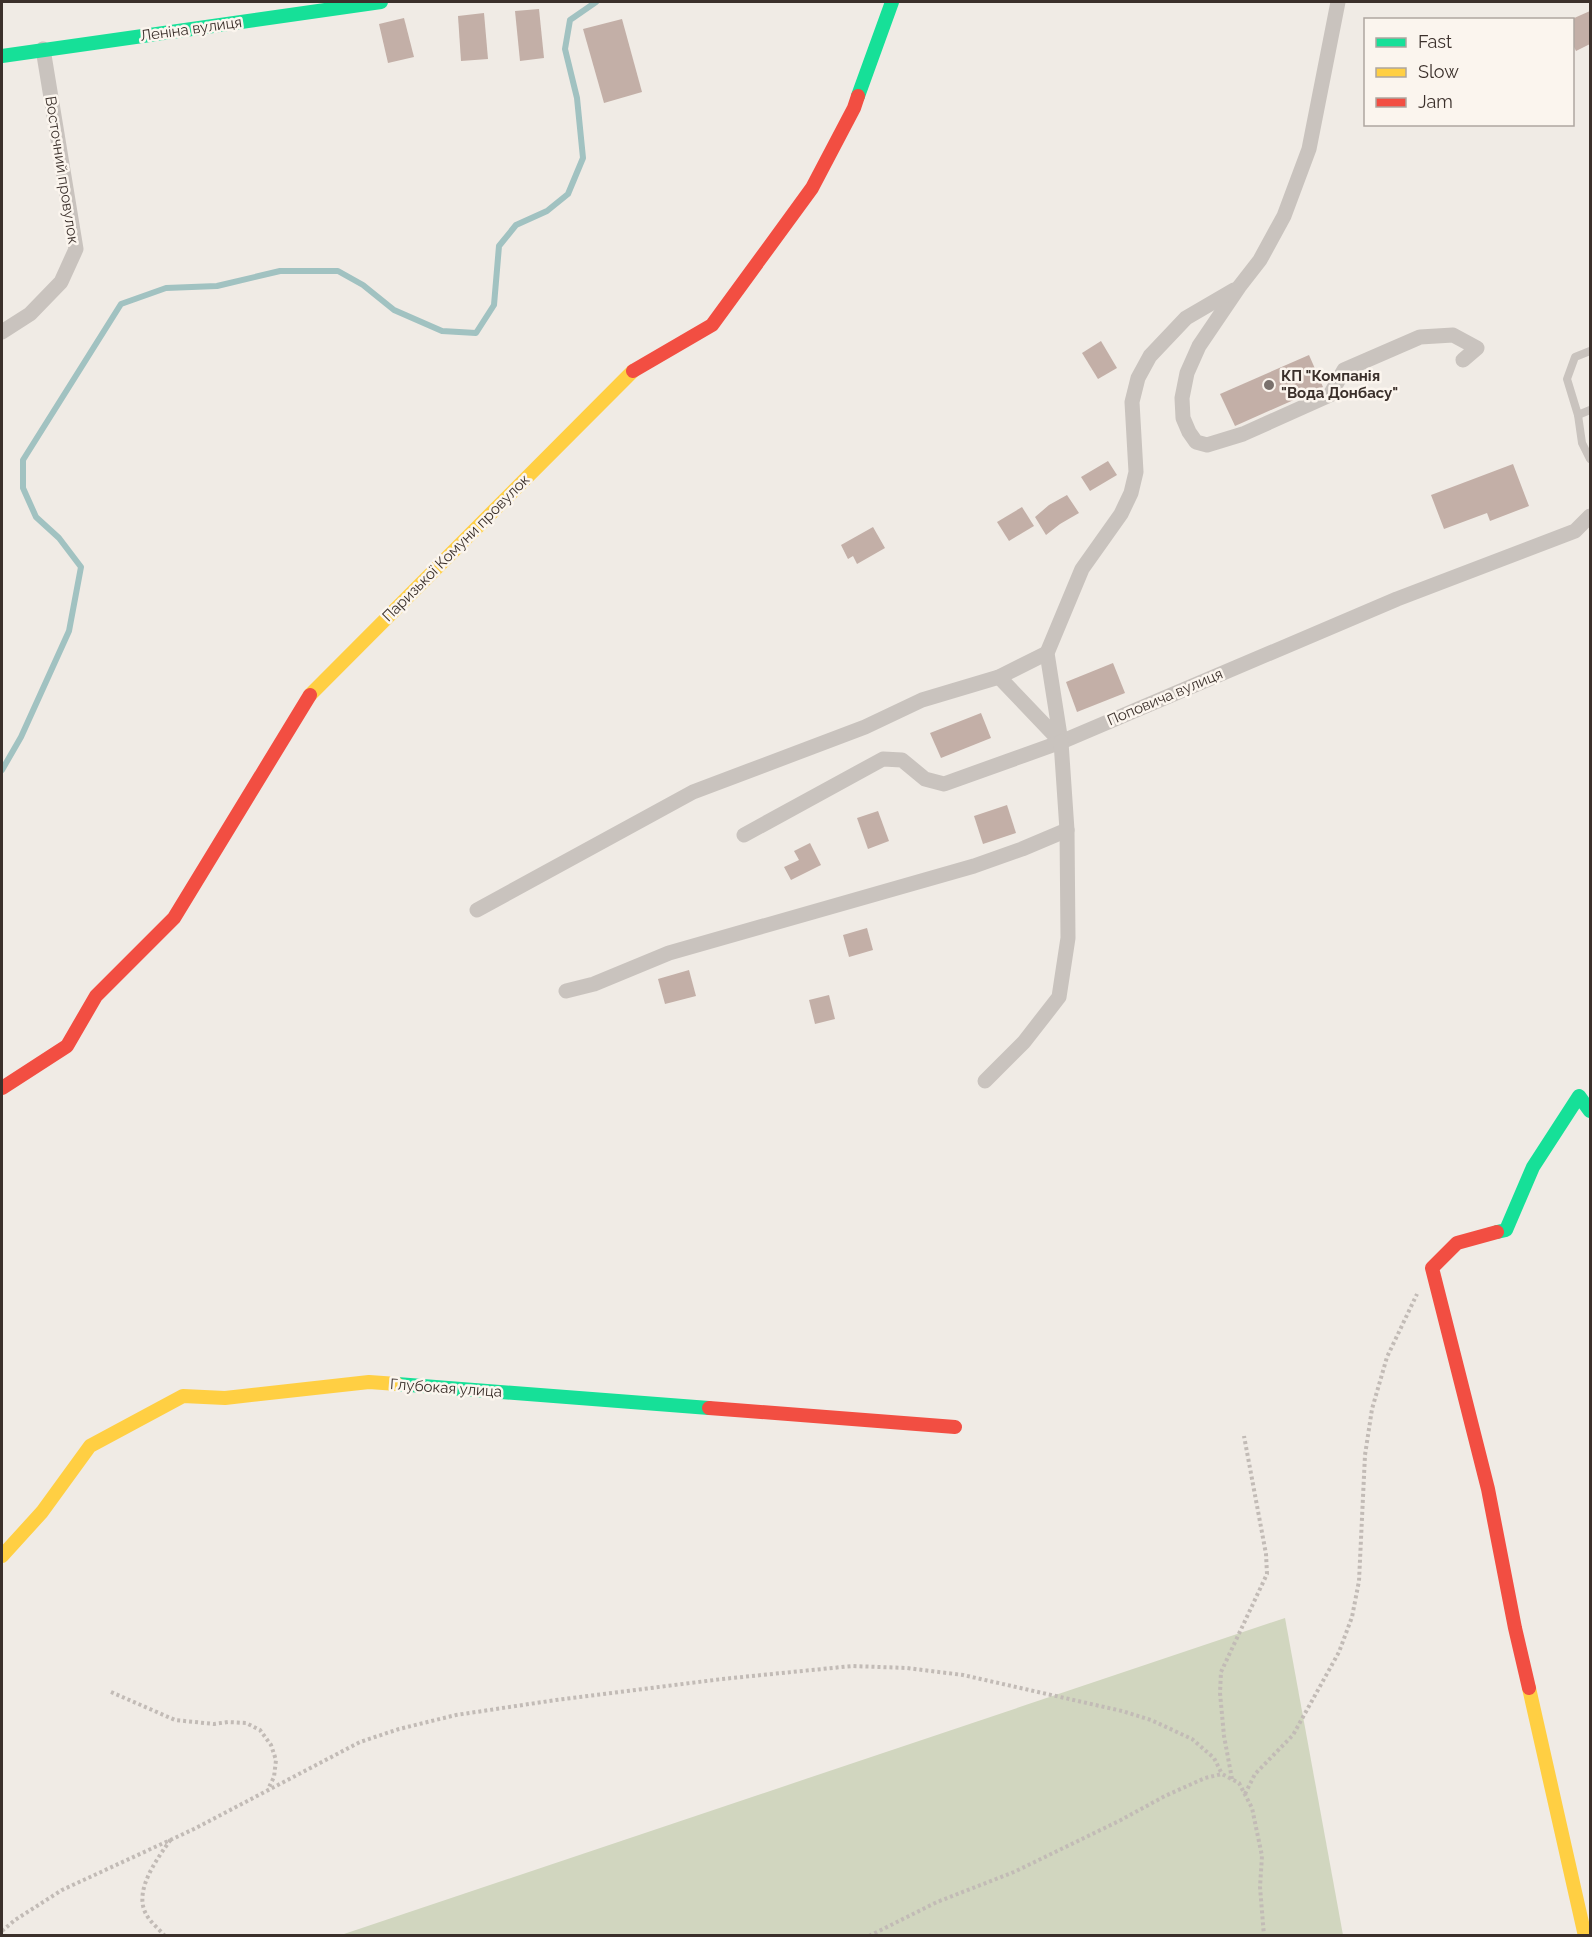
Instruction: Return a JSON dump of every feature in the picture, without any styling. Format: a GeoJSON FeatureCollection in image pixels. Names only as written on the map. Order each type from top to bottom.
{"type":"FeatureCollection","features":[{"type":"Feature","properties":{"kind":"street","name":"Леніна вулиця"},"geometry":{"type":"LineString","coordinates":[[2,56],[381,2]]}},
{"type":"Feature","properties":{"kind":"street","name":"Паризької Комуни провулок"},"geometry":{"type":"LineString","coordinates":[[2,1088],[67,1046],[96,996],[174,918],[306,699],[637,367],[712,325],[812,188],[854,108],[892,2]]}},
{"type":"Feature","properties":{"kind":"street"},"geometry":{"type":"LineString","coordinates":[[1338,2],[1309,149],[1284,216],[1260,260],[1199,346],[1187,373],[1182,398],[1183,418],[1196,442],[1207,445],[1243,434],[1330,395],[1344,370],[1420,337],[1453,335],[1477,348],[1463,360]]}},
{"type":"Feature","properties":{"kind":"street","name":"Восточний провулок"},"geometry":{"type":"LineString","coordinates":[[2,332],[30,314],[61,282],[76,249],[43,49]]}},
{"type":"Feature","properties":{"kind":"street"},"geometry":{"type":"LineString","coordinates":[[985,1081],[1024,1042],[1059,997],[1068,938],[1067,830],[1060,742],[1047,653],[1082,569],[1121,514],[1131,493],[1136,471],[1132,402],[1138,378],[1150,356],[1186,318],[1239,287]]}},
{"type":"Feature","properties":{"kind":"street","name":"Поповича вулиця"},"geometry":{"type":"LineString","coordinates":[[744,834],[883,759],[902,760],[925,779],[944,784],[1060,742],[1397,598],[1575,531],[1590,516]]}},
{"type":"Feature","properties":{"kind":"street"},"geometry":{"type":"LineString","coordinates":[[477,910],[693,792],[865,727],[922,700],[999,677],[1047,653]]}},
{"type":"Feature","properties":{"kind":"street"},"geometry":{"type":"LineString","coordinates":[[999,677],[1060,742]]}},
{"type":"Feature","properties":{"kind":"street"},"geometry":{"type":"LineString","coordinates":[[566,991],[594,984],[669,953],[974,866],[1067,830]]}},
{"type":"Feature","properties":{"kind":"street"},"geometry":{"type":"LineString","coordinates":[[1585,1935],[1515,1628],[1488,1489],[1432,1268],[1456,1243],[1506,1230],[1533,1167],[1579,1096],[1590,1111]]}},
{"type":"Feature","properties":{"kind":"street","name":"Глубокая улица"},"geometry":{"type":"LineString","coordinates":[[2,1556],[42,1512],[90,1446],[183,1396],[225,1398],[369,1382],[955,1427]]}},
{"type":"Feature","properties":{"kind":"lane"},"geometry":{"type":"LineString","coordinates":[[1590,351],[1575,357],[1567,379],[1578,415],[1582,443],[1590,459]]}},
{"type":"Feature","properties":{"kind":"lane"},"geometry":{"type":"LineString","coordinates":[[1578,415],[1590,410]]}},
{"type":"Feature","properties":{"kind":"path"},"geometry":{"type":"LineString","coordinates":[[1245,1794],[1255,1774],[1293,1735],[1339,1652],[1352,1617],[1359,1581],[1365,1455],[1372,1409],[1387,1357],[1432,1268]]}},
{"type":"Feature","properties":{"kind":"path"},"geometry":{"type":"LineString","coordinates":[[1232,1779],[1224,1736],[1220,1693],[1221,1672],[1267,1574],[1266,1554],[1244,1436]]}},
{"type":"Feature","properties":{"kind":"path"},"geometry":{"type":"LineString","coordinates":[[2,1931],[62,1890],[171,1839],[360,1742],[399,1729],[456,1715],[556,1700],[722,1679],[852,1666],[907,1668],[963,1675],[1122,1711],[1151,1720],[1192,1739],[1214,1758],[1222,1774],[1239,1783],[1252,1808],[1262,1856],[1260,1887],[1264,1935]]}},
{"type":"Feature","properties":{"kind":"path"},"geometry":{"type":"LineString","coordinates":[[111,1692],[175,1720],[214,1724],[246,1723],[260,1731],[271,1745],[276,1760],[274,1777],[267,1790]]}},
{"type":"Feature","properties":{"kind":"path"},"geometry":{"type":"LineString","coordinates":[[869,1935],[937,1902],[1024,1867],[1204,1778],[1222,1774]]}},
{"type":"Feature","properties":{"kind":"path"},"geometry":{"type":"LineString","coordinates":[[165,1935],[146,1914],[142,1900],[146,1881],[171,1839]]}},
{"type":"Feature","properties":{"kind":"green space"},"geometry":{"type":"Polygon","coordinates":[[[1285,1618],[1343,1935],[341,1935],[1285,1618]]]}},
{"type":"Feature","properties":{"kind":"building"},"geometry":{"type":"Polygon","coordinates":[[[539,9],[544,58],[520,61],[515,11],[539,9]]]}},
{"type":"Feature","properties":{"kind":"building"},"geometry":{"type":"Polygon","coordinates":[[[1590,11],[1590,44],[1576,51],[1574,47],[1574,18],[1590,11]]]}},
{"type":"Feature","properties":{"kind":"building"},"geometry":{"type":"Polygon","coordinates":[[[484,13],[488,59],[461,61],[458,16],[484,13]]]}},
{"type":"Feature","properties":{"kind":"building"},"geometry":{"type":"Polygon","coordinates":[[[404,18],[414,57],[388,63],[379,24],[404,18]]]}},
{"type":"Feature","properties":{"kind":"building"},"geometry":{"type":"Polygon","coordinates":[[[622,19],[642,92],[604,103],[583,29],[622,19]]]}},
{"type":"Feature","properties":{"kind":"building"},"geometry":{"type":"Polygon","coordinates":[[[1101,341],[1117,368],[1098,379],[1082,353],[1101,341]]]}},
{"type":"Feature","properties":{"kind":"building"},"geometry":{"type":"Polygon","coordinates":[[[1309,355],[1323,387],[1235,426],[1220,394],[1309,355]]]}},
{"type":"Feature","properties":{"kind":"building"},"geometry":{"type":"Polygon","coordinates":[[[1108,461],[1117,475],[1090,491],[1081,477],[1108,461]]]}},
{"type":"Feature","properties":{"kind":"building"},"geometry":{"type":"Polygon","coordinates":[[[1513,464],[1529,506],[1490,521],[1487,513],[1444,529],[1431,495],[1513,464]]]}},
{"type":"Feature","properties":{"kind":"building"},"geometry":{"type":"Polygon","coordinates":[[[1067,495],[1079,513],[1046,535],[1035,517],[1049,505],[1067,495]]]}},
{"type":"Feature","properties":{"kind":"building"},"geometry":{"type":"Polygon","coordinates":[[[1022,507],[1034,526],[1009,541],[997,522],[1022,507]]]}},
{"type":"Feature","properties":{"kind":"building"},"geometry":{"type":"Polygon","coordinates":[[[873,527],[885,548],[857,564],[853,556],[848,559],[841,545],[873,527]]]}},
{"type":"Feature","properties":{"kind":"building"},"geometry":{"type":"Polygon","coordinates":[[[1113,663],[1125,693],[1077,712],[1066,682],[1113,663]]]}},
{"type":"Feature","properties":{"kind":"building"},"geometry":{"type":"Polygon","coordinates":[[[981,713],[991,738],[941,758],[930,733],[981,713]]]}},
{"type":"Feature","properties":{"kind":"building"},"geometry":{"type":"Polygon","coordinates":[[[1007,805],[1016,833],[983,844],[974,816],[1007,805]]]}},
{"type":"Feature","properties":{"kind":"building"},"geometry":{"type":"Polygon","coordinates":[[[878,811],[889,841],[868,849],[857,818],[878,811]]]}},
{"type":"Feature","properties":{"kind":"building"},"geometry":{"type":"Polygon","coordinates":[[[810,843],[821,865],[791,880],[784,867],[799,860],[794,851],[810,843]]]}},
{"type":"Feature","properties":{"kind":"building"},"geometry":{"type":"Polygon","coordinates":[[[867,928],[873,950],[849,957],[843,935],[867,928]]]}},
{"type":"Feature","properties":{"kind":"building"},"geometry":{"type":"Polygon","coordinates":[[[689,970],[696,996],[665,1004],[658,979],[689,970]]]}},
{"type":"Feature","properties":{"kind":"building"},"geometry":{"type":"Polygon","coordinates":[[[829,995],[835,1019],[815,1024],[809,1000],[829,995]]]}},
{"type":"Feature","properties":{"kind":"waterway"},"geometry":{"type":"LineString","coordinates":[[2,770],[21,737],[69,631],[81,567],[59,538],[36,517],[23,488],[23,460],[121,304],[166,288],[217,286],[280,271],[338,271],[363,285],[394,310],[442,331],[476,333],[494,305],[499,246],[516,225],[547,211],[568,194],[583,158],[577,98],[565,49],[570,20],[596,2]]}},
{"type":"Feature","properties":{"kind":"traffic: fast"},"geometry":{"type":"LineString","coordinates":[[2,56],[381,2]]}},
{"type":"Feature","properties":{"kind":"traffic: fast"},"geometry":{"type":"LineString","coordinates":[[858,96],[892,2]]}},
{"type":"Feature","properties":{"kind":"traffic: fast"},"geometry":{"type":"LineString","coordinates":[[1497,1232],[1506,1230],[1533,1167],[1579,1096],[1590,1111]]}},
{"type":"Feature","properties":{"kind":"traffic: fast"},"geometry":{"type":"LineString","coordinates":[[397,1384],[709,1408]]}},
{"type":"Feature","properties":{"kind":"traffic: slow"},"geometry":{"type":"LineString","coordinates":[[310,695],[633,371]]}},
{"type":"Feature","properties":{"kind":"traffic: slow"},"geometry":{"type":"LineString","coordinates":[[2,1556],[42,1512],[90,1446],[183,1396],[225,1398],[369,1382],[397,1384]]}},
{"type":"Feature","properties":{"kind":"traffic: slow"},"geometry":{"type":"LineString","coordinates":[[1529,1688],[1585,1936]]}},
{"type":"Feature","properties":{"kind":"traffic: jam"},"geometry":{"type":"LineString","coordinates":[[633,371],[712,325],[812,188],[858,96]]}},
{"type":"Feature","properties":{"kind":"traffic: jam"},"geometry":{"type":"LineString","coordinates":[[2,1088],[67,1046],[96,996],[174,918],[310,695]]}},
{"type":"Feature","properties":{"kind":"traffic: jam"},"geometry":{"type":"LineString","coordinates":[[1497,1232],[1457,1243],[1432,1268],[1488,1489],[1529,1688]]}},
{"type":"Feature","properties":{"kind":"traffic: jam"},"geometry":{"type":"LineString","coordinates":[[709,1408],[955,1427]]}},
{"type":"Feature","properties":{"kind":"place","name":"КП \"Компанія \"Вода Донбасу\""},"geometry":{"type":"Point","coordinates":[1269,385]}}]}
